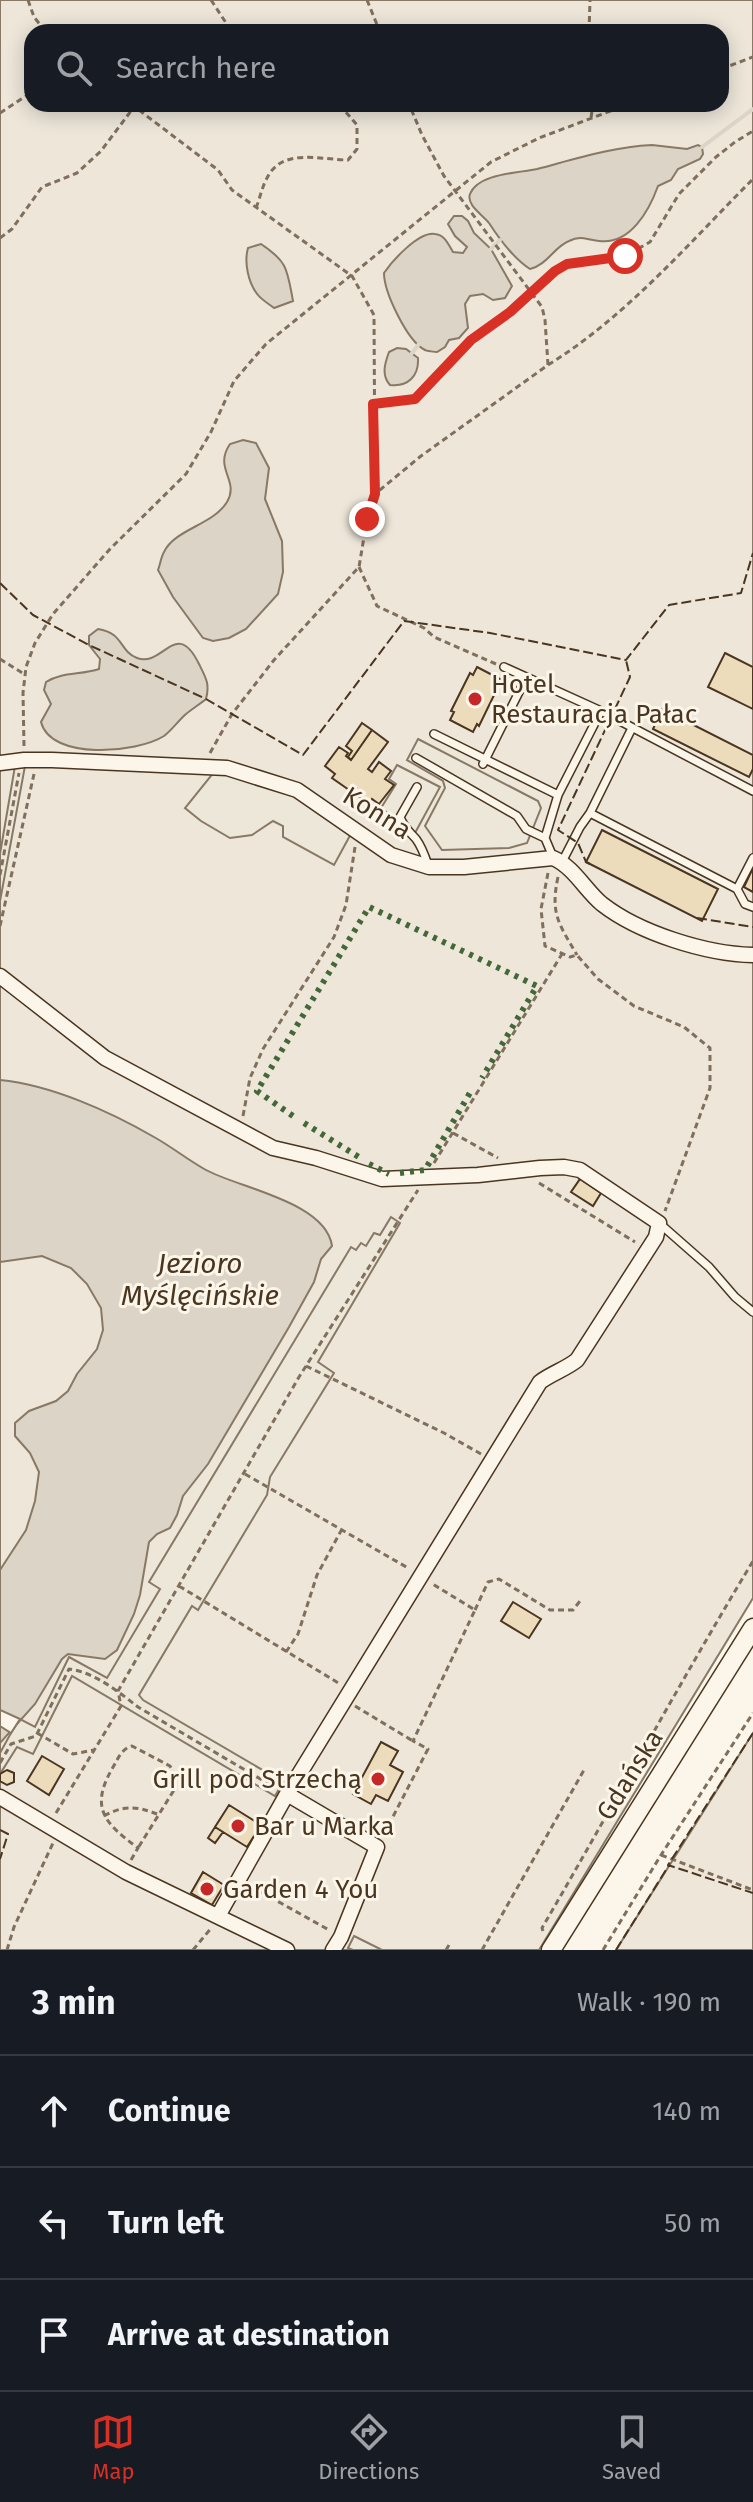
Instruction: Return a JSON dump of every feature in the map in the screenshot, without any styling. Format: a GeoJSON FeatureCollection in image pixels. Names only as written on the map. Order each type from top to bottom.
{"type":"FeatureCollection","features":[{"type":"Feature","properties":{"kind":"main road","name":"Gdańska"},"geometry":{"type":"LineString","coordinates":[[549,1945],[753,1628]]}},
{"type":"Feature","properties":{"kind":"street","name":"Konna"},"geometry":{"type":"LineString","coordinates":[[0,763],[24,761],[227,768],[297,790],[391,855],[429,867],[557,860]]}},
{"type":"Feature","properties":{"kind":"street"},"geometry":{"type":"LineString","coordinates":[[557,860],[601,903],[638,925],[712,950],[753,955]]}},
{"type":"Feature","properties":{"kind":"street"},"geometry":{"type":"LineString","coordinates":[[0,976],[105,1058],[273,1148],[382,1179],[564,1167],[580,1170],[659,1223],[656,1237],[577,1360],[540,1382],[287,1794],[218,1916]]}},
{"type":"Feature","properties":{"kind":"street"},"geometry":{"type":"LineString","coordinates":[[287,1794],[377,1847],[333,1950]]}},
{"type":"Feature","properties":{"kind":"street"},"geometry":{"type":"LineString","coordinates":[[0,1797],[153,1885],[287,1950]]}},
{"type":"Feature","properties":{"kind":"lane"},"geometry":{"type":"LineString","coordinates":[[504,667],[601,711],[753,791]]}},
{"type":"Feature","properties":{"kind":"lane"},"geometry":{"type":"LineString","coordinates":[[484,761],[526,678]]}},
{"type":"Feature","properties":{"kind":"lane"},"geometry":{"type":"LineString","coordinates":[[545,838],[558,795],[601,711]]}},
{"type":"Feature","properties":{"kind":"lane"},"geometry":{"type":"LineString","coordinates":[[416,758],[517,816],[526,829],[545,838],[557,860],[590,813],[632,728]]}},
{"type":"Feature","properties":{"kind":"lane"},"geometry":{"type":"LineString","coordinates":[[434,734],[558,795]]}},
{"type":"Feature","properties":{"kind":"lane"},"geometry":{"type":"LineString","coordinates":[[417,787],[400,817],[403,827],[421,847],[429,867]]}},
{"type":"Feature","properties":{"kind":"lane"},"geometry":{"type":"LineString","coordinates":[[590,813],[737,889],[745,904],[753,907]]}},
{"type":"Feature","properties":{"kind":"lane"},"geometry":{"type":"LineString","coordinates":[[737,889],[753,858]]}},
{"type":"Feature","properties":{"kind":"lane"},"geometry":{"type":"LineString","coordinates":[[659,1223],[709,1267],[753,1312]]}},
{"type":"Feature","properties":{"kind":"path"},"geometry":{"type":"LineString","coordinates":[[28,0],[40,24]]}},
{"type":"Feature","properties":{"kind":"path"},"geometry":{"type":"LineString","coordinates":[[211,0],[227,24]]}},
{"type":"Feature","properties":{"kind":"path"},"geometry":{"type":"LineString","coordinates":[[367,0],[377,24]]}},
{"type":"Feature","properties":{"kind":"path"},"geometry":{"type":"LineString","coordinates":[[589,24],[590,0]]}},
{"type":"Feature","properties":{"kind":"path"},"geometry":{"type":"LineString","coordinates":[[729,66],[753,57]]}},
{"type":"Feature","properties":{"kind":"path"},"geometry":{"type":"LineString","coordinates":[[0,113],[24,97]]}},
{"type":"Feature","properties":{"kind":"path"},"geometry":{"type":"LineString","coordinates":[[0,238],[12,229],[42,187],[77,173],[101,151],[128,112]]}},
{"type":"Feature","properties":{"kind":"path"},"geometry":{"type":"LineString","coordinates":[[140,112],[218,170],[232,190],[352,276],[374,315],[375,494],[367,519],[359,567],[274,660],[240,703],[203,767]]}},
{"type":"Feature","properties":{"kind":"path"},"geometry":{"type":"LineString","coordinates":[[256,208],[267,176],[279,163],[304,156],[348,160],[357,149],[357,125],[346,112]]}},
{"type":"Feature","properties":{"kind":"path"},"geometry":{"type":"LineString","coordinates":[[412,112],[444,176],[542,307],[548,365]]}},
{"type":"Feature","properties":{"kind":"path"},"geometry":{"type":"LineString","coordinates":[[591,118],[592,112]]}},
{"type":"Feature","properties":{"kind":"path"},"geometry":{"type":"LineString","coordinates":[[0,875],[24,761],[25,674],[35,643],[53,614],[110,549],[186,474],[211,432],[234,381],[266,344],[481,169],[512,150],[607,112]]}},
{"type":"Feature","properties":{"kind":"path"},"geometry":{"type":"LineString","coordinates":[[373,404],[415,399],[471,340],[567,264],[625,256],[650,242],[679,194],[716,157],[753,131]]}},
{"type":"Feature","properties":{"kind":"path"},"geometry":{"type":"LineString","coordinates":[[375,494],[421,456],[575,349],[626,306],[753,179]]}},
{"type":"Feature","properties":{"kind":"path"},"geometry":{"type":"LineString","coordinates":[[359,567],[377,606],[424,628],[434,637],[504,667]]}},
{"type":"Feature","properties":{"kind":"path"},"geometry":{"type":"LineString","coordinates":[[0,659],[25,674]]}},
{"type":"Feature","properties":{"kind":"path"},"geometry":{"type":"LineString","coordinates":[[0,926],[36,765],[24,761]]}},
{"type":"Feature","properties":{"kind":"path"},"geometry":{"type":"LineString","coordinates":[[242,1132],[250,1078],[263,1049],[334,937],[346,905],[356,829]]}},
{"type":"Feature","properties":{"kind":"path"},"geometry":{"type":"LineString","coordinates":[[557,860],[555,915],[577,955],[598,979],[634,1006],[684,1027],[710,1048],[710,1088],[659,1223]]}},
{"type":"Feature","properties":{"kind":"path"},"geometry":{"type":"LineString","coordinates":[[545,885],[541,909],[545,946],[570,957],[577,955]]}},
{"type":"Feature","properties":{"kind":"path"},"geometry":{"type":"LineString","coordinates":[[7,1950],[14,1927],[54,1841],[52,1829],[121,1706],[118,1691],[306,1366],[562,954]]}},
{"type":"Feature","properties":{"kind":"path"},"geometry":{"type":"LineString","coordinates":[[453,1133],[648,1250]]}},
{"type":"Feature","properties":{"kind":"path"},"geometry":{"type":"LineString","coordinates":[[306,1366],[444,1433],[492,1460]]}},
{"type":"Feature","properties":{"kind":"path"},"geometry":{"type":"LineString","coordinates":[[286,1652],[298,1634],[317,1575],[342,1529]]}},
{"type":"Feature","properties":{"kind":"path"},"geometry":{"type":"LineString","coordinates":[[549,1945],[542,1928],[753,1561]]}},
{"type":"Feature","properties":{"kind":"path"},"geometry":{"type":"LineString","coordinates":[[475,1610],[488,1582],[499,1579],[550,1610],[573,1610],[580,1601]]}},
{"type":"Feature","properties":{"kind":"path"},"geometry":{"type":"LineString","coordinates":[[179,1586],[286,1652],[413,1741]]}},
{"type":"Feature","properties":{"kind":"path"},"geometry":{"type":"LineString","coordinates":[[0,1763],[11,1744],[36,1736],[69,1669],[79,1670],[287,1794]]}},
{"type":"Feature","properties":{"kind":"path"},"geometry":{"type":"LineString","coordinates":[[603,1950],[753,1713]]}},
{"type":"Feature","properties":{"kind":"path"},"geometry":{"type":"LineString","coordinates":[[37,1733],[73,1754],[94,1750]]}},
{"type":"Feature","properties":{"kind":"path"},"geometry":{"type":"LineString","coordinates":[[138,1848],[113,1831],[104,1816],[101,1795],[122,1752],[132,1746],[170,1766],[175,1776],[174,1790],[130,1862],[148,1871],[153,1877],[153,1885]]}},
{"type":"Feature","properties":{"kind":"path"},"geometry":{"type":"LineString","coordinates":[[482,1950],[584,1770]]}},
{"type":"Feature","properties":{"kind":"path"},"geometry":{"type":"LineString","coordinates":[[104,1816],[120,1807],[139,1807],[159,1815]]}},
{"type":"Feature","properties":{"kind":"path"},"geometry":{"type":"LineString","coordinates":[[661,1855],[753,1890]]}},
{"type":"Feature","properties":{"kind":"path"},"geometry":{"type":"LineString","coordinates":[[238,1880],[341,1937]]}},
{"type":"Feature","properties":{"kind":"path"},"geometry":{"type":"LineString","coordinates":[[193,1950],[218,1916]]}},
{"type":"Feature","properties":{"kind":"shaded area"},"geometry":{"type":"Polygon","coordinates":[[[0,0],[753,0],[753,1598],[539,1950],[0,1950],[0,0]]]}},
{"type":"Feature","properties":{"kind":"shaded area"},"geometry":{"type":"Polygon","coordinates":[[[418,739],[538,801],[541,808],[527,843],[509,848],[442,850],[425,826],[445,788],[443,781],[407,760],[418,739]]]}},
{"type":"Feature","properties":{"kind":"shaded area"},"geometry":{"type":"Polygon","coordinates":[[[397,765],[440,787],[415,833],[381,808],[396,784],[389,779],[397,765]]]}},
{"type":"Feature","properties":{"kind":"shaded area"},"geometry":{"type":"Polygon","coordinates":[[[15,766],[25,766],[0,901],[0,854],[15,766]]]}},
{"type":"Feature","properties":{"kind":"shaded area"},"geometry":{"type":"Polygon","coordinates":[[[214,772],[295,793],[353,830],[334,865],[283,837],[283,826],[273,821],[252,835],[230,838],[201,821],[185,808],[214,772]]]}},
{"type":"Feature","properties":{"kind":"shaded area"},"geometry":{"type":"Polygon","coordinates":[[[391,1217],[400,1223],[318,1362],[334,1373],[270,1477],[267,1495],[198,1610],[192,1606],[139,1695],[283,1782],[275,1796],[72,1676],[33,1754],[17,1747],[0,1774],[0,1753],[11,1733],[20,1719],[35,1727],[69,1657],[107,1678],[160,1589],[149,1582],[351,1247],[356,1250],[361,1243],[366,1246],[374,1233],[380,1235],[391,1217]]]}},
{"type":"Feature","properties":{"kind":"shaded area"},"geometry":{"type":"Polygon","coordinates":[[[753,1733],[753,1950],[616,1950],[753,1733]]]}},
{"type":"Feature","properties":{"kind":"shaded area"},"geometry":{"type":"Polygon","coordinates":[[[354,1936],[382,1950],[348,1948],[354,1936]]]}},
{"type":"Feature","properties":{"kind":"water"},"geometry":{"type":"Polygon","coordinates":[[[652,145],[687,149],[698,145],[702,147],[703,154],[700,159],[678,169],[671,180],[658,186],[644,215],[620,238],[610,241],[573,239],[530,269],[507,248],[470,202],[474,187],[490,178],[608,151],[652,145]]]}},
{"type":"Feature","properties":{"kind":"water"},"geometry":{"type":"Polygon","coordinates":[[[454,216],[462,216],[468,221],[474,233],[491,249],[512,286],[505,298],[493,300],[483,294],[470,296],[465,304],[468,328],[437,352],[427,351],[411,337],[398,315],[384,273],[406,248],[429,234],[441,236],[453,252],[463,253],[467,247],[448,224],[454,216]]]}},
{"type":"Feature","properties":{"kind":"water"},"geometry":{"type":"Polygon","coordinates":[[[261,244],[277,256],[285,267],[293,301],[274,308],[261,299],[252,285],[246,260],[248,248],[261,244]]]}},
{"type":"Feature","properties":{"kind":"water"},"geometry":{"type":"Polygon","coordinates":[[[397,348],[406,349],[418,358],[417,370],[407,382],[390,385],[385,377],[385,365],[389,352],[397,348]]]}},
{"type":"Feature","properties":{"kind":"water"},"geometry":{"type":"Polygon","coordinates":[[[243,440],[256,443],[269,468],[265,499],[282,541],[283,572],[278,594],[246,629],[229,638],[213,641],[203,638],[158,570],[169,544],[213,516],[227,502],[231,487],[225,468],[226,453],[230,444],[243,440]]]}},
{"type":"Feature","properties":{"kind":"water"},"geometry":{"type":"Polygon","coordinates":[[[98,629],[113,634],[137,658],[154,657],[176,644],[183,645],[191,651],[205,677],[208,689],[206,699],[164,736],[151,742],[96,750],[61,743],[48,734],[41,722],[51,704],[44,690],[46,682],[99,669],[100,659],[89,645],[89,636],[98,629]]]}},
{"type":"Feature","properties":{"kind":"water","name":"Jezioro Myślęcińskie"},"geometry":{"type":"Polygon","coordinates":[[[0,1080],[39,1087],[99,1109],[154,1137],[206,1170],[298,1207],[326,1231],[332,1246],[321,1259],[314,1282],[208,1464],[183,1496],[170,1528],[149,1542],[140,1595],[117,1650],[105,1659],[68,1654],[35,1704],[0,1743],[0,1570],[26,1530],[35,1501],[39,1472],[30,1453],[15,1436],[15,1423],[29,1411],[56,1401],[68,1391],[97,1349],[103,1330],[101,1308],[87,1284],[71,1268],[42,1256],[0,1262],[0,1080]]]}},
{"type":"Feature","properties":{"kind":"pier"},"geometry":{"type":"Polygon","coordinates":[[[0,1710],[20,1719],[11,1733],[0,1726],[0,1710]]]}},
{"type":"Feature","properties":{"kind":"building"},"geometry":{"type":"Polygon","coordinates":[[[725,653],[753,667],[753,709],[708,687],[725,653]]]}},
{"type":"Feature","properties":{"kind":"building","name":"Hotel Restauracja Pałac"},"geometry":{"type":"Polygon","coordinates":[[[477,667],[500,679],[479,726],[477,724],[473,732],[450,720],[454,712],[451,711],[470,673],[473,675],[477,667]]]}},
{"type":"Feature","properties":{"kind":"building"},"geometry":{"type":"Polygon","coordinates":[[[662,709],[753,755],[753,769],[749,777],[653,729],[662,709]]]}},
{"type":"Feature","properties":{"kind":"building"},"geometry":{"type":"Polygon","coordinates":[[[362,723],[372,730],[351,760],[348,757],[352,751],[346,746],[362,723]]]}},
{"type":"Feature","properties":{"kind":"building"},"geometry":{"type":"Polygon","coordinates":[[[372,730],[388,742],[368,769],[372,772],[379,762],[391,771],[385,779],[394,785],[379,804],[372,799],[369,804],[353,793],[357,787],[352,792],[332,778],[335,774],[325,766],[339,747],[348,753],[346,756],[351,760],[372,730]]]}},
{"type":"Feature","properties":{"kind":"building"},"geometry":{"type":"Polygon","coordinates":[[[602,830],[718,889],[702,921],[586,862],[602,830]]]}},
{"type":"Feature","properties":{"kind":"building"},"geometry":{"type":"Polygon","coordinates":[[[753,868],[753,892],[744,887],[753,868]]]}},
{"type":"Feature","properties":{"kind":"building"},"geometry":{"type":"Polygon","coordinates":[[[580,1179],[601,1193],[593,1206],[571,1192],[580,1179]]]}},
{"type":"Feature","properties":{"kind":"building"},"geometry":{"type":"Polygon","coordinates":[[[513,1602],[541,1619],[529,1638],[501,1621],[513,1602]]]}},
{"type":"Feature","properties":{"kind":"building"},"geometry":{"type":"Polygon","coordinates":[[[381,1742],[398,1751],[390,1765],[403,1772],[388,1801],[376,1795],[371,1804],[353,1794],[381,1742]]]}},
{"type":"Feature","properties":{"kind":"building"},"geometry":{"type":"Polygon","coordinates":[[[42,1756],[64,1769],[49,1795],[27,1781],[42,1756]]]}},
{"type":"Feature","properties":{"kind":"building"},"geometry":{"type":"Polygon","coordinates":[[[7,1770],[14,1773],[14,1782],[7,1785],[0,1781],[0,1774],[7,1770]]]}},
{"type":"Feature","properties":{"kind":"building","name":"Bar u Marka"},"geometry":{"type":"Polygon","coordinates":[[[229,1805],[261,1825],[247,1847],[215,1827],[229,1805]]]}},
{"type":"Feature","properties":{"kind":"building"},"geometry":{"type":"Polygon","coordinates":[[[215,1827],[223,1832],[215,1843],[208,1838],[215,1827]]]}},
{"type":"Feature","properties":{"kind":"building","name":"Garden 4 You"},"geometry":{"type":"Polygon","coordinates":[[[203,1872],[224,1885],[212,1905],[191,1893],[203,1872]]]}},
{"type":"Feature","properties":{"kind":"waterway"},"geometry":{"type":"LineString","coordinates":[[702,147],[753,109]]}},
{"type":"Feature","properties":{"kind":"waterway"},"geometry":{"type":"LineString","coordinates":[[491,249],[500,240]]}},
{"type":"Feature","properties":{"kind":"waterway"},"geometry":{"type":"LineString","coordinates":[[412,353],[419,344]]}},
{"type":"Feature","properties":{"kind":"hedge"},"geometry":{"type":"LineString","coordinates":[[293,1116],[257,1091],[369,907],[537,986],[482,1078]]}},
{"type":"Feature","properties":{"kind":"hedge"},"geometry":{"type":"LineString","coordinates":[[400,1173],[425,1170],[471,1091]]}},
{"type":"Feature","properties":{"kind":"hedge"},"geometry":{"type":"LineString","coordinates":[[304,1123],[362,1159]]}},
{"type":"Feature","properties":{"kind":"hedge"},"geometry":{"type":"LineString","coordinates":[[369,1164],[389,1174]]}},
{"type":"Feature","properties":{"kind":"fence"},"geometry":{"type":"LineString","coordinates":[[0,583],[33,615],[89,645],[206,699],[303,755],[404,621],[490,633],[626,660],[669,605],[741,593],[753,553]]}},
{"type":"Feature","properties":{"kind":"fence"},"geometry":{"type":"LineString","coordinates":[[590,864],[586,862],[578,843],[558,830],[630,677],[628,657]]}},
{"type":"Feature","properties":{"kind":"fence"},"geometry":{"type":"LineString","coordinates":[[697,918],[753,927]]}},
{"type":"Feature","properties":{"kind":"fence"},"geometry":{"type":"LineString","coordinates":[[753,1733],[668,1865],[753,1893]]}},
{"type":"Feature","properties":{"kind":"fence"},"geometry":{"type":"LineString","coordinates":[[0,1830],[8,1834],[0,1859]]}},
{"type":"Feature","properties":{"kind":"fence"},"geometry":{"type":"LineString","coordinates":[[616,1950],[669,1865]]}},
{"type":"Feature","properties":{"kind":"place","name":"Hotel Restauracja Pałac"},"geometry":{"type":"Point","coordinates":[475,699]}},
{"type":"Feature","properties":{"kind":"place","name":"Grill pod Strzechą"},"geometry":{"type":"Point","coordinates":[378,1779]}},
{"type":"Feature","properties":{"kind":"place","name":"Bar u Marka"},"geometry":{"type":"Point","coordinates":[238,1826]}},
{"type":"Feature","properties":{"kind":"place","name":"Garden 4 You"},"geometry":{"type":"Point","coordinates":[207,1889]}},
{"type":"Feature","properties":{"kind":"route"},"geometry":{"type":"LineString","coordinates":[[367,519],[375,494],[373,404],[415,399],[471,340],[510,312],[555,271],[580,261],[625,256]]}}]}
